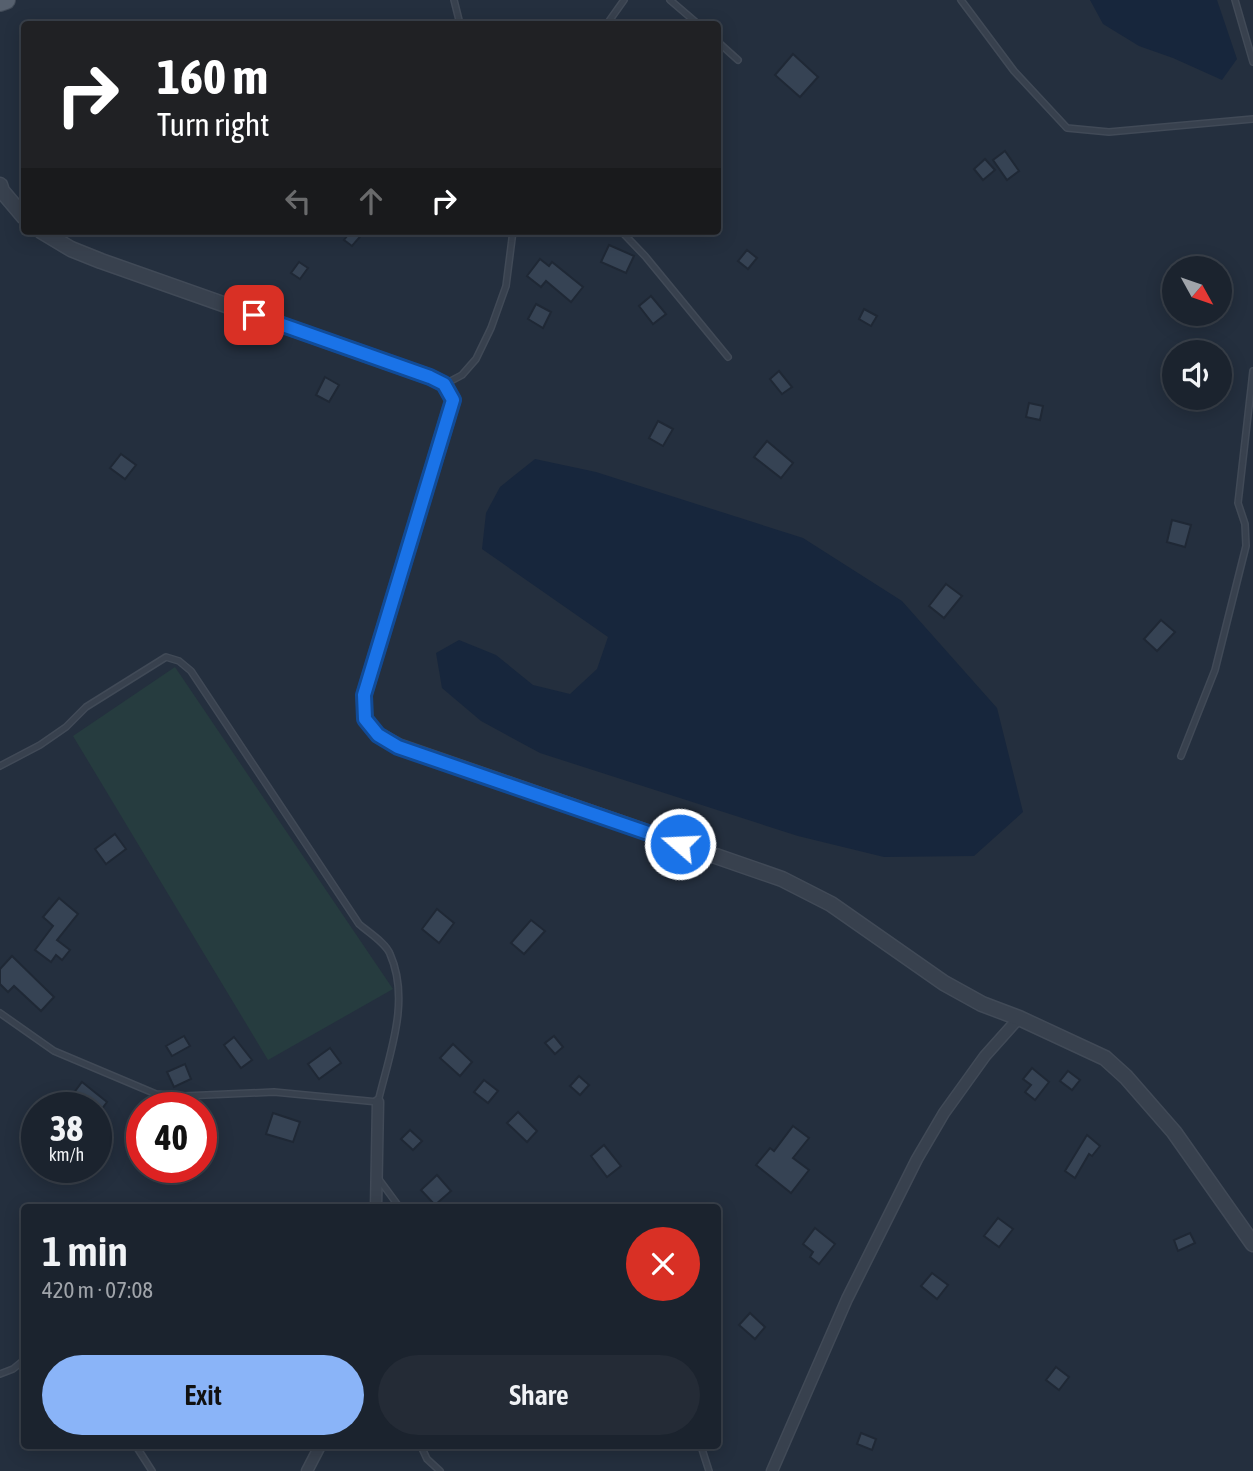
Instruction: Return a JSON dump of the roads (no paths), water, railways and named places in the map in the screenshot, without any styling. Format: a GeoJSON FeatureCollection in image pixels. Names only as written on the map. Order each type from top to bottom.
{"type":"FeatureCollection","features":[{"type":"Feature","properties":{"kind":"main road"},"geometry":{"type":"LineString","coordinates":[[0,2],[6,0]]}},
{"type":"Feature","properties":{"kind":"street"},"geometry":{"type":"LineString","coordinates":[[0,185],[21,213]]}},
{"type":"Feature","properties":{"kind":"street"},"geometry":{"type":"LineString","coordinates":[[48,235],[71,249],[101,261],[418,372],[444,384],[453,400],[364,695],[365,719],[378,735],[398,747],[782,879],[831,904],[944,983],[982,1004],[1020,1018],[1105,1058],[1126,1077],[1174,1132],[1253,1244]]}},
{"type":"Feature","properties":{"kind":"street"},"geometry":{"type":"LineString","coordinates":[[772,1471],[847,1299],[917,1159],[944,1113],[985,1056],[1020,1018]]}},
{"type":"Feature","properties":{"kind":"street"},"geometry":{"type":"LineString","coordinates":[[376,1204],[378,1102]]}},
{"type":"Feature","properties":{"kind":"street"},"geometry":{"type":"LineString","coordinates":[[307,1471],[318,1449]]}},
{"type":"Feature","properties":{"kind":"lane"},"geometry":{"type":"LineString","coordinates":[[454,0],[459,21]]}},
{"type":"Feature","properties":{"kind":"lane"},"geometry":{"type":"LineString","coordinates":[[609,21],[624,0]]}},
{"type":"Feature","properties":{"kind":"lane"},"geometry":{"type":"LineString","coordinates":[[670,0],[694,21]]}},
{"type":"Feature","properties":{"kind":"lane"},"geometry":{"type":"LineString","coordinates":[[961,0],[1014,71],[1067,128],[1109,132],[1253,118]]}},
{"type":"Feature","properties":{"kind":"lane"},"geometry":{"type":"LineString","coordinates":[[1235,0],[1253,62]]}},
{"type":"Feature","properties":{"kind":"lane"},"geometry":{"type":"LineString","coordinates":[[721,45],[738,60]]}},
{"type":"Feature","properties":{"kind":"lane"},"geometry":{"type":"LineString","coordinates":[[444,384],[462,375],[476,359],[491,328],[506,286],[512,235]]}},
{"type":"Feature","properties":{"kind":"lane"},"geometry":{"type":"LineString","coordinates":[[624,235],[728,357]]}},
{"type":"Feature","properties":{"kind":"lane"},"geometry":{"type":"LineString","coordinates":[[1181,756],[1215,670],[1246,546],[1245,524],[1238,503],[1253,371]]}},
{"type":"Feature","properties":{"kind":"lane"},"geometry":{"type":"LineString","coordinates":[[0,766],[40,745],[66,727],[86,707],[166,657],[179,661],[191,671],[359,925],[390,951],[401,993],[378,1102],[274,1092],[184,1097],[156,1094],[54,1051],[0,1013]]}},
{"type":"Feature","properties":{"kind":"lane"},"geometry":{"type":"LineString","coordinates":[[378,1178],[397,1204]]}},
{"type":"Feature","properties":{"kind":"lane"},"geometry":{"type":"LineString","coordinates":[[0,1374],[21,1362]]}},
{"type":"Feature","properties":{"kind":"lane"},"geometry":{"type":"LineString","coordinates":[[138,1449],[152,1471]]}},
{"type":"Feature","properties":{"kind":"lane"},"geometry":{"type":"LineString","coordinates":[[422,1449],[427,1459],[440,1471]]}},
{"type":"Feature","properties":{"kind":"lane"},"geometry":{"type":"LineString","coordinates":[[702,1449],[709,1471]]}},
{"type":"Feature","properties":{"kind":"water"},"geometry":{"type":"Polygon","coordinates":[[[1090,0],[1217,0],[1237,59],[1222,80],[1139,46],[1103,24],[1090,0]]]}},
{"type":"Feature","properties":{"kind":"water"},"geometry":{"type":"Polygon","coordinates":[[[535,459],[596,472],[803,538],[902,601],[997,708],[1023,812],[974,856],[884,857],[798,836],[540,753],[481,721],[442,688],[436,653],[459,640],[496,655],[533,685],[570,694],[597,669],[608,637],[482,549],[486,513],[500,487],[535,459]]]}}]}
